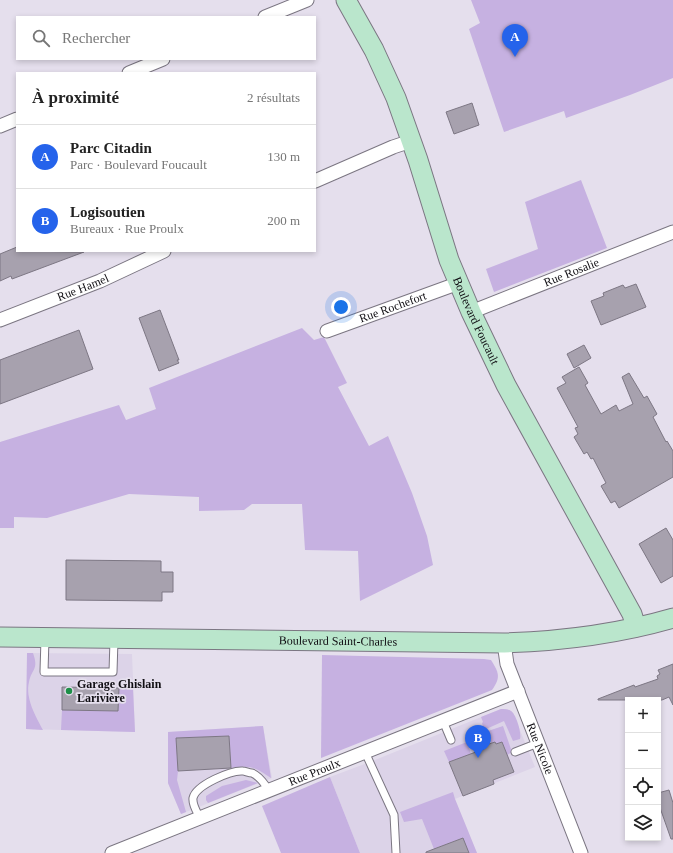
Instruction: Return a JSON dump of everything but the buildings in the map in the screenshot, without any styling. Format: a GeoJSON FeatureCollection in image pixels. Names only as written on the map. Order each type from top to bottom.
{"type":"FeatureCollection","features":[{"type":"Feature","properties":{"kind":"street"},"geometry":{"type":"LineString","coordinates":[[267,16],[307,0]]}},
{"type":"Feature","properties":{"kind":"street","name":"Boulevard Foucault"},"geometry":{"type":"LineString","coordinates":[[346,0],[363,28],[383,68],[412,141],[450,260],[471,312],[506,385],[632,614],[636,627]]}},
{"type":"Feature","properties":{"kind":"street"},"geometry":{"type":"LineString","coordinates":[[131,72],[161,60]]}},
{"type":"Feature","properties":{"kind":"street"},"geometry":{"type":"LineString","coordinates":[[0,126],[16,119]]}},
{"type":"Feature","properties":{"kind":"street"},"geometry":{"type":"LineString","coordinates":[[316,181],[392,147],[412,141]]}},
{"type":"Feature","properties":{"kind":"street","name":"Rue Rosalie"},"geometry":{"type":"LineString","coordinates":[[471,312],[673,232]]}},
{"type":"Feature","properties":{"kind":"street","name":"Rue Hamel"},"geometry":{"type":"LineString","coordinates":[[0,320],[100,282],[162,252]]}},
{"type":"Feature","properties":{"kind":"street","name":"Rue Rochefort"},"geometry":{"type":"LineString","coordinates":[[327,331],[459,283]]}},
{"type":"Feature","properties":{"kind":"street","name":"Boulevard Saint-Charles"},"geometry":{"type":"LineString","coordinates":[[0,637],[504,643],[569,638],[636,627],[673,618]]}},
{"type":"Feature","properties":{"kind":"street","name":"Rue Nicole"},"geometry":{"type":"LineString","coordinates":[[504,643],[507,664],[581,853]]}},
{"type":"Feature","properties":{"kind":"street","name":"Rue Proulx"},"geometry":{"type":"LineString","coordinates":[[112,853],[518,691]]}},
{"type":"Feature","properties":{"kind":"lane"},"geometry":{"type":"LineString","coordinates":[[45,637],[44,672],[113,672],[114,638]]}},
{"type":"Feature","properties":{"kind":"lane"},"geometry":{"type":"LineString","coordinates":[[443,721],[451,740]]}},
{"type":"Feature","properties":{"kind":"lane"},"geometry":{"type":"LineString","coordinates":[[515,752],[538,743]]}},
{"type":"Feature","properties":{"kind":"lane"},"geometry":{"type":"LineString","coordinates":[[365,752],[394,815],[396,853]]}},
{"type":"Feature","properties":{"kind":"lane"},"geometry":{"type":"LineString","coordinates":[[200,818],[193,804],[194,794],[199,788],[212,780],[242,771],[260,778],[269,790]]}},
{"type":"Feature","properties":{"kind":"shaded area"},"geometry":{"type":"Polygon","coordinates":[[[471,0],[673,0],[673,78],[566,118],[564,111],[504,132],[469,29],[480,23],[471,0]]]}},
{"type":"Feature","properties":{"kind":"shaded area"},"geometry":{"type":"Polygon","coordinates":[[[581,180],[607,248],[494,292],[486,269],[538,249],[525,202],[581,180]]]}},
{"type":"Feature","properties":{"kind":"shaded area"},"geometry":{"type":"Polygon","coordinates":[[[302,328],[314,340],[324,337],[347,383],[338,387],[369,446],[388,436],[412,493],[427,536],[433,565],[360,601],[358,551],[305,550],[302,504],[252,504],[244,510],[199,511],[199,497],[129,494],[47,518],[14,517],[14,528],[0,528],[0,442],[119,405],[126,420],[156,409],[149,388],[302,328]]]}},
{"type":"Feature","properties":{"kind":"shaded area"},"geometry":{"type":"Polygon","coordinates":[[[27,653],[132,654],[135,732],[26,729],[27,653]]]}},
{"type":"Feature","properties":{"kind":"shaded area"},"geometry":{"type":"Polygon","coordinates":[[[27,653],[33,653],[35,659],[35,666],[30,677],[28,688],[30,701],[34,713],[43,730],[26,729],[27,653]]]}},
{"type":"Feature","properties":{"kind":"shaded area"},"geometry":{"type":"Polygon","coordinates":[[[322,655],[484,659],[491,660],[496,668],[498,678],[492,690],[321,758],[322,655]]]}},
{"type":"Feature","properties":{"kind":"shaded area"},"geometry":{"type":"Polygon","coordinates":[[[119,688],[133,689],[135,732],[61,730],[62,710],[118,711],[119,688]]]}},
{"type":"Feature","properties":{"kind":"shaded area"},"geometry":{"type":"Polygon","coordinates":[[[501,709],[506,709],[513,713],[535,767],[455,799],[477,853],[360,853],[330,777],[501,709]]]}},
{"type":"Feature","properties":{"kind":"shaded area"},"geometry":{"type":"Polygon","coordinates":[[[501,709],[510,710],[515,716],[519,728],[520,739],[513,741],[504,721],[484,730],[481,717],[501,709]]]}},
{"type":"Feature","properties":{"kind":"shaded area"},"geometry":{"type":"Polygon","coordinates":[[[263,726],[272,778],[181,814],[168,783],[168,732],[263,726]]]}},
{"type":"Feature","properties":{"kind":"shaded area"},"geometry":{"type":"Polygon","coordinates":[[[263,726],[271,778],[261,771],[248,767],[231,768],[229,736],[177,738],[177,780],[186,812],[181,814],[168,783],[168,732],[263,726]]]}},
{"type":"Feature","properties":{"kind":"shaded area"},"geometry":{"type":"Polygon","coordinates":[[[503,726],[512,752],[507,755],[502,742],[496,744],[495,742],[491,743],[488,731],[503,726]]]}},
{"type":"Feature","properties":{"kind":"shaded area"},"geometry":{"type":"Polygon","coordinates":[[[467,742],[471,754],[449,762],[444,751],[467,742]]]}},
{"type":"Feature","properties":{"kind":"shaded area"},"geometry":{"type":"Polygon","coordinates":[[[330,777],[360,853],[281,853],[262,806],[330,777]]]}},
{"type":"Feature","properties":{"kind":"shaded area"},"geometry":{"type":"Polygon","coordinates":[[[246,780],[258,783],[208,803],[206,800],[206,796],[222,786],[246,780]]]}},
{"type":"Feature","properties":{"kind":"shaded area"},"geometry":{"type":"Polygon","coordinates":[[[453,792],[477,853],[469,853],[463,838],[434,849],[422,819],[404,822],[400,812],[453,792]]]}},
{"type":"Feature","properties":{"kind":"place","name":"Parc Citadin"},"geometry":{"type":"Point","coordinates":[515,57]}},
{"type":"Feature","properties":{"kind":"place","name":"Garage Ghislain Larivière"},"geometry":{"type":"Point","coordinates":[69,691]}},
{"type":"Feature","properties":{"kind":"place","name":"Logisoutien"},"geometry":{"type":"Point","coordinates":[478,758]}}]}
